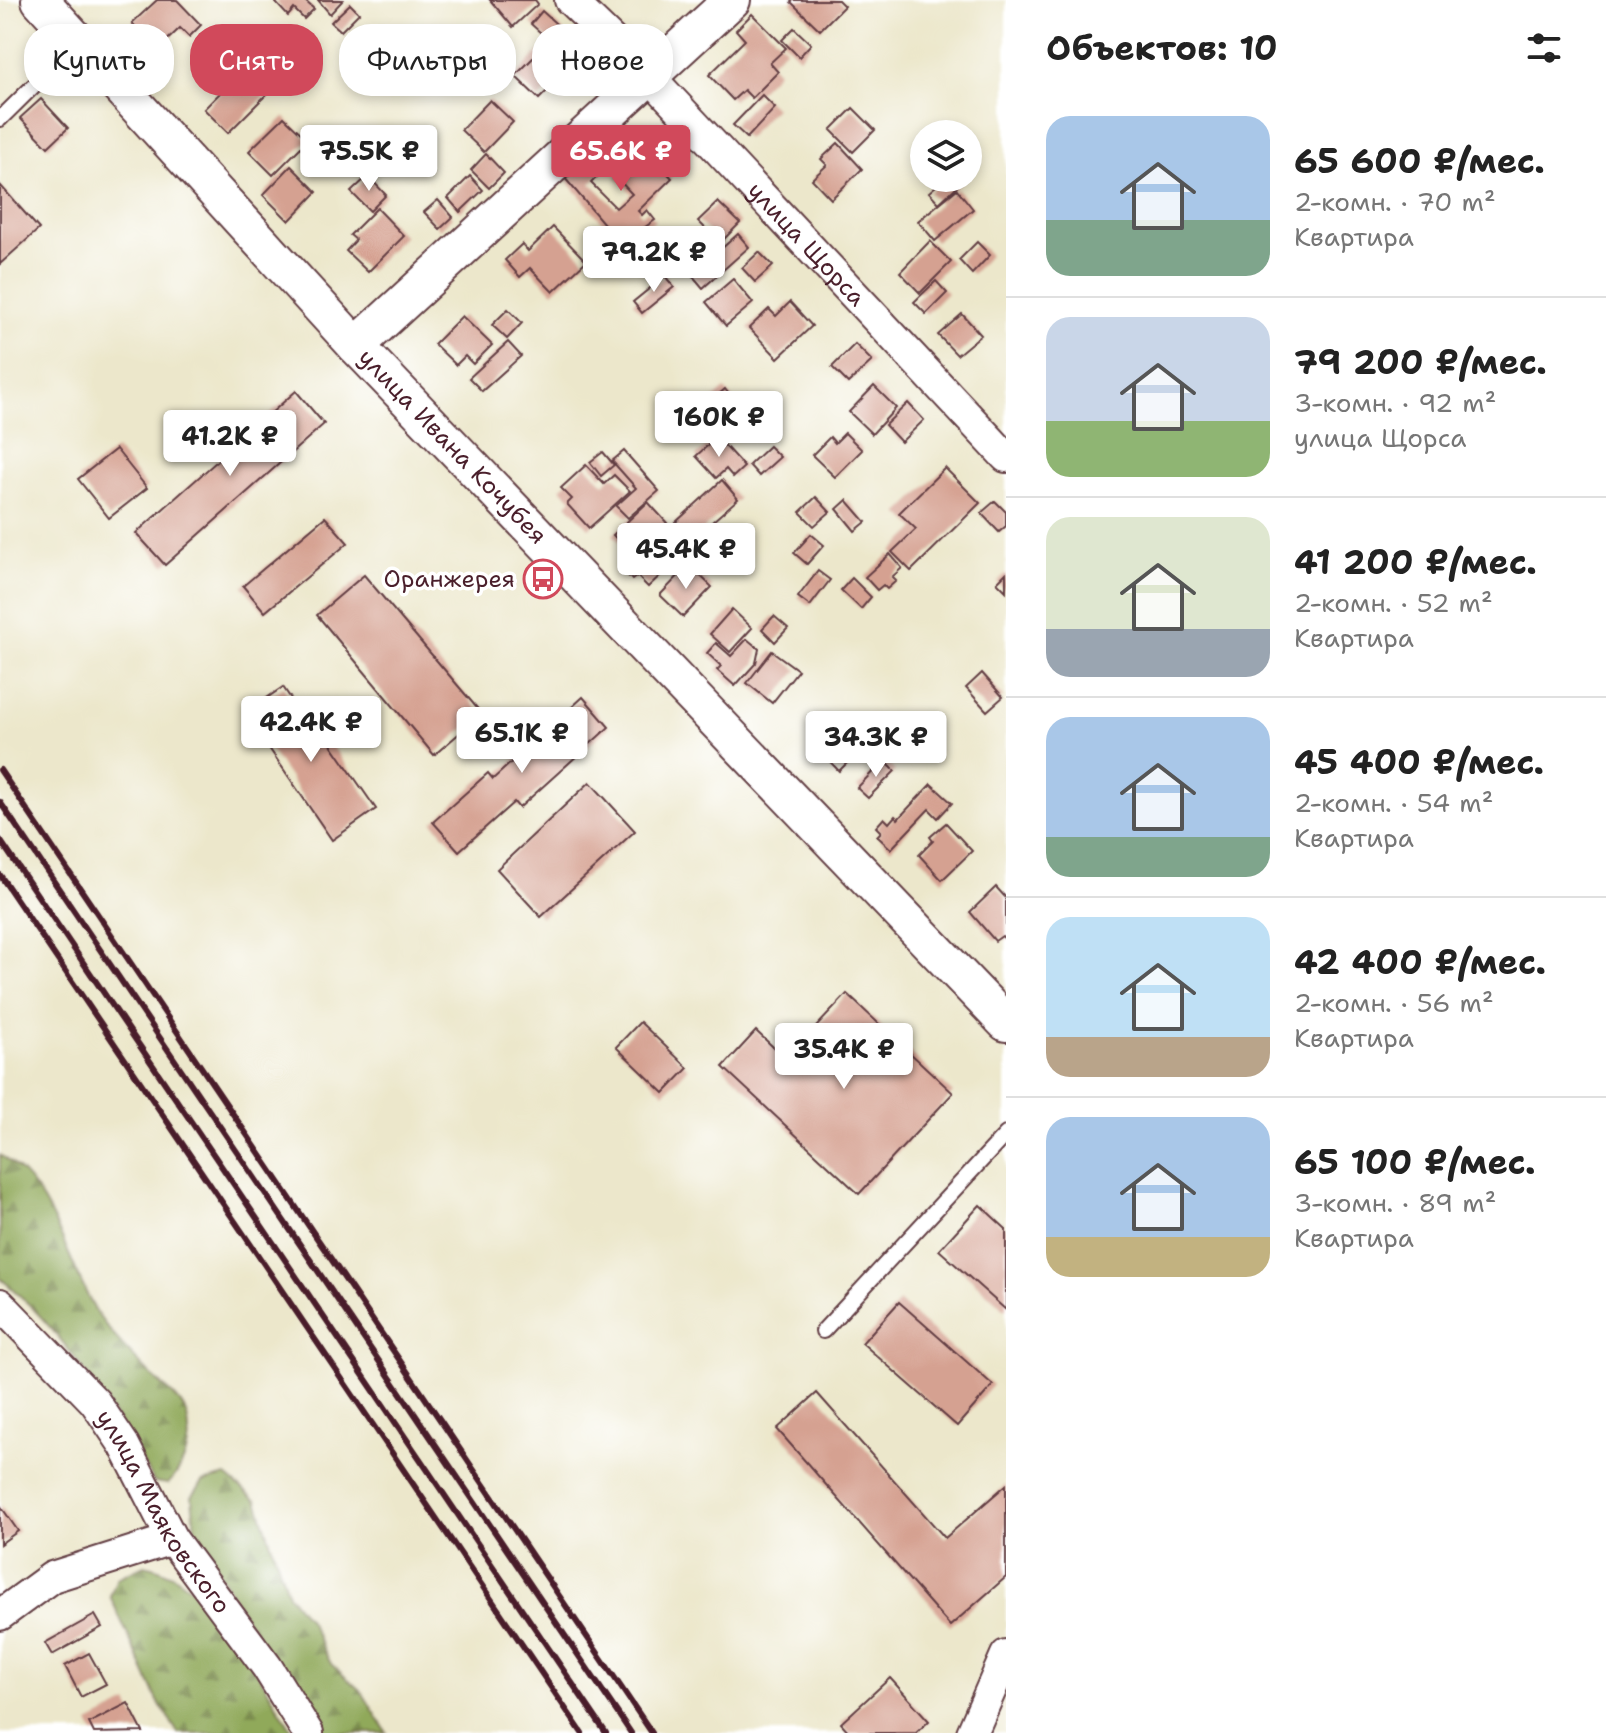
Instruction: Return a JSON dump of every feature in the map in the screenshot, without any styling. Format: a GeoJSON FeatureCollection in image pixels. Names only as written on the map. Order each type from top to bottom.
{"type":"FeatureCollection","features":[{"type":"Feature","properties":{"kind":"street","name":"улица Ивана Кочубея"},"geometry":{"type":"LineString","coordinates":[[40,0],[62,24]]}},
{"type":"Feature","properties":{"kind":"street","name":"улица Щорса"},"geometry":{"type":"LineString","coordinates":[[570,0],[595,24]]}},
{"type":"Feature","properties":{"kind":"street"},"geometry":{"type":"LineString","coordinates":[[673,57],[732,0]]}},
{"type":"Feature","properties":{"kind":"street","name":"улица Ивана Кочубея"},"geometry":{"type":"LineString","coordinates":[[127,96],[356,346],[1006,1023]]}},
{"type":"Feature","properties":{"kind":"street"},"geometry":{"type":"LineString","coordinates":[[356,346],[631,96]]}},
{"type":"Feature","properties":{"kind":"street","name":"улица Щорса"},"geometry":{"type":"LineString","coordinates":[[668,96],[1006,457]]}},
{"type":"Feature","properties":{"kind":"street","name":"улица Маяковского"},"geometry":{"type":"LineString","coordinates":[[0,1304],[95,1402],[124,1445],[172,1539],[267,1667],[308,1733]]}},
{"type":"Feature","properties":{"kind":"street"},"geometry":{"type":"LineString","coordinates":[[0,1615],[52,1577],[172,1539]]}},
{"type":"Feature","properties":{"kind":"street"},"geometry":{"type":"LineString","coordinates":[[972,1733],[987,1692],[1006,1655]]}},
{"type":"Feature","properties":{"kind":"lane"},"geometry":{"type":"LineString","coordinates":[[0,119],[24,95]]}},
{"type":"Feature","properties":{"kind":"lane"},"geometry":{"type":"LineString","coordinates":[[823,1331],[1006,1134]]}},
{"type":"Feature","properties":{"kind":"green space"},"geometry":{"type":"Polygon","coordinates":[[[0,1155],[18,1168],[45,1204],[100,1318],[185,1410],[189,1425],[186,1453],[179,1470],[168,1484],[154,1482],[67,1347],[0,1278],[0,1155]]]}},
{"type":"Feature","properties":{"kind":"green space"},"geometry":{"type":"Polygon","coordinates":[[[226,1476],[257,1501],[288,1594],[310,1622],[331,1664],[362,1692],[387,1733],[319,1733],[239,1607],[195,1530],[192,1497],[203,1482],[226,1476]]]}},
{"type":"Feature","properties":{"kind":"green space"},"geometry":{"type":"Polygon","coordinates":[[[144,1565],[169,1573],[192,1588],[213,1609],[249,1659],[294,1733],[178,1733],[158,1701],[110,1596],[117,1578],[144,1565]]]}},
{"type":"Feature","properties":{"kind":"building"},"geometry":{"type":"Polygon","coordinates":[[[157,0],[177,0],[200,24],[190,24],[189,37],[180,28],[174,34],[174,24],[132,23],[157,0]]]}},
{"type":"Feature","properties":{"kind":"building"},"geometry":{"type":"Polygon","coordinates":[[[279,0],[304,0],[314,9],[304,19],[294,9],[288,16],[276,3],[279,0]]]}},
{"type":"Feature","properties":{"kind":"building"},"geometry":{"type":"Polygon","coordinates":[[[318,0],[343,0],[330,14],[318,0]]]}},
{"type":"Feature","properties":{"kind":"building"},"geometry":{"type":"Polygon","coordinates":[[[490,0],[535,0],[538,4],[516,24],[510,24],[490,0]]]}},
{"type":"Feature","properties":{"kind":"building"},"geometry":{"type":"Polygon","coordinates":[[[838,0],[844,6],[820,30],[791,2],[838,0]]]}},
{"type":"Feature","properties":{"kind":"building"},"geometry":{"type":"Polygon","coordinates":[[[350,4],[359,13],[348,24],[339,24],[339,29],[331,22],[350,4]]]}},
{"type":"Feature","properties":{"kind":"building"},"geometry":{"type":"Polygon","coordinates":[[[542,11],[556,24],[532,25],[542,11]]]}},
{"type":"Feature","properties":{"kind":"building"},"geometry":{"type":"Polygon","coordinates":[[[752,14],[786,48],[770,63],[778,72],[752,98],[744,90],[733,100],[709,75],[745,40],[736,30],[752,14]]]}},
{"type":"Feature","properties":{"kind":"building"},"geometry":{"type":"Polygon","coordinates":[[[794,28],[811,44],[799,57],[782,40],[794,28]]]}},
{"type":"Feature","properties":{"kind":"building"},"geometry":{"type":"Polygon","coordinates":[[[532,59],[532,92],[516,77],[532,59]]]}},
{"type":"Feature","properties":{"kind":"building"},"geometry":{"type":"Polygon","coordinates":[[[762,95],[775,108],[747,138],[733,125],[762,95]]]}},
{"type":"Feature","properties":{"kind":"building"},"geometry":{"type":"Polygon","coordinates":[[[217,96],[265,96],[228,133],[204,109],[217,96]]]}},
{"type":"Feature","properties":{"kind":"building"},"geometry":{"type":"Polygon","coordinates":[[[41,99],[68,128],[48,147],[20,118],[41,99]]]}},
{"type":"Feature","properties":{"kind":"building"},"geometry":{"type":"Polygon","coordinates":[[[490,100],[513,122],[484,152],[461,130],[490,100]]]}},
{"type":"Feature","properties":{"kind":"building"},"geometry":{"type":"Polygon","coordinates":[[[853,108],[875,130],[853,152],[831,130],[853,108]]]}},
{"type":"Feature","properties":{"kind":"building"},"geometry":{"type":"Polygon","coordinates":[[[284,117],[308,140],[273,175],[249,151],[284,117]]]}},
{"type":"Feature","properties":{"kind":"building"},"geometry":{"type":"Polygon","coordinates":[[[838,143],[862,169],[831,199],[812,179],[827,165],[821,159],[838,143]]]}},
{"type":"Feature","properties":{"kind":"building"},"geometry":{"type":"Polygon","coordinates":[[[646,150],[672,178],[638,211],[642,215],[647,210],[655,220],[621,244],[564,177],[591,154],[604,170],[591,183],[616,208],[632,194],[616,177],[646,150]]]}},
{"type":"Feature","properties":{"kind":"building"},"geometry":{"type":"Polygon","coordinates":[[[486,154],[504,173],[489,188],[471,170],[486,154]]]}},
{"type":"Feature","properties":{"kind":"building"},"geometry":{"type":"Polygon","coordinates":[[[291,166],[317,192],[289,221],[263,195],[291,166]]]}},
{"type":"Feature","properties":{"kind":"building"},"geometry":{"type":"Polygon","coordinates":[[[368,176],[386,195],[370,211],[351,192],[368,176]]]}},
{"type":"Feature","properties":{"kind":"building"},"geometry":{"type":"Polygon","coordinates":[[[470,176],[483,190],[460,212],[448,198],[470,176]]]}},
{"type":"Feature","properties":{"kind":"building"},"geometry":{"type":"Polygon","coordinates":[[[0,185],[39,229],[0,264],[0,185]]]}},
{"type":"Feature","properties":{"kind":"building"},"geometry":{"type":"Polygon","coordinates":[[[929,192],[951,192],[939,203],[929,192]]]}},
{"type":"Feature","properties":{"kind":"building"},"geometry":{"type":"Polygon","coordinates":[[[953,192],[959,192],[973,209],[935,241],[918,221],[953,192]]]}},
{"type":"Feature","properties":{"kind":"building"},"geometry":{"type":"Polygon","coordinates":[[[438,200],[453,217],[440,229],[424,212],[438,200]]]}},
{"type":"Feature","properties":{"kind":"building"},"geometry":{"type":"Polygon","coordinates":[[[718,202],[740,223],[720,243],[698,221],[718,202]]]}},
{"type":"Feature","properties":{"kind":"building"},"geometry":{"type":"Polygon","coordinates":[[[377,208],[404,236],[368,272],[346,251],[356,240],[350,235],[377,208]]]}},
{"type":"Feature","properties":{"kind":"building"},"geometry":{"type":"Polygon","coordinates":[[[553,227],[586,261],[553,292],[530,268],[520,277],[505,260],[522,244],[528,251],[553,227]]]}},
{"type":"Feature","properties":{"kind":"building"},"geometry":{"type":"Polygon","coordinates":[[[738,234],[749,247],[703,288],[692,275],[738,234]]]}},
{"type":"Feature","properties":{"kind":"building"},"geometry":{"type":"Polygon","coordinates":[[[930,241],[951,262],[920,293],[900,272],[930,241]]]}},
{"type":"Feature","properties":{"kind":"building"},"geometry":{"type":"Polygon","coordinates":[[[977,242],[990,255],[972,274],[959,260],[977,242]]]}},
{"type":"Feature","properties":{"kind":"building"},"geometry":{"type":"Polygon","coordinates":[[[759,252],[773,266],[755,282],[742,268],[759,252]]]}},
{"type":"Feature","properties":{"kind":"building"},"geometry":{"type":"Polygon","coordinates":[[[665,276],[674,287],[642,313],[633,302],[665,276]]]}},
{"type":"Feature","properties":{"kind":"building"},"geometry":{"type":"Polygon","coordinates":[[[733,279],[753,303],[726,326],[706,302],[733,279]]]}},
{"type":"Feature","properties":{"kind":"building"},"geometry":{"type":"Polygon","coordinates":[[[936,281],[947,293],[926,314],[914,302],[936,281]]]}},
{"type":"Feature","properties":{"kind":"building"},"geometry":{"type":"Polygon","coordinates":[[[790,302],[812,326],[778,358],[749,328],[769,309],[776,316],[790,302]]]}},
{"type":"Feature","properties":{"kind":"building"},"geometry":{"type":"Polygon","coordinates":[[[508,309],[522,323],[507,339],[492,325],[508,309]]]}},
{"type":"Feature","properties":{"kind":"building"},"geometry":{"type":"Polygon","coordinates":[[[962,314],[981,335],[957,355],[938,335],[962,314]]]}},
{"type":"Feature","properties":{"kind":"building"},"geometry":{"type":"Polygon","coordinates":[[[462,316],[492,345],[473,364],[465,356],[456,365],[434,344],[462,316]]]}},
{"type":"Feature","properties":{"kind":"building"},"geometry":{"type":"Polygon","coordinates":[[[508,342],[521,356],[482,391],[469,378],[508,342]]]}},
{"type":"Feature","properties":{"kind":"building"},"geometry":{"type":"Polygon","coordinates":[[[855,344],[872,361],[848,383],[832,367],[855,344]]]}},
{"type":"Feature","properties":{"kind":"building"},"geometry":{"type":"Polygon","coordinates":[[[874,386],[896,408],[872,434],[849,412],[874,386]]]}},
{"type":"Feature","properties":{"kind":"building"},"geometry":{"type":"Polygon","coordinates":[[[725,389],[733,399],[711,418],[703,408],[725,389]]]}},
{"type":"Feature","properties":{"kind":"building"},"geometry":{"type":"Polygon","coordinates":[[[296,391],[324,424],[165,565],[136,533],[296,391]]]}},
{"type":"Feature","properties":{"kind":"building"},"geometry":{"type":"Polygon","coordinates":[[[908,403],[924,420],[901,442],[885,425],[908,403]]]}},
{"type":"Feature","properties":{"kind":"building"},"geometry":{"type":"Polygon","coordinates":[[[845,433],[862,450],[835,477],[812,455],[830,437],[835,443],[845,433]]]}},
{"type":"Feature","properties":{"kind":"building"},"geometry":{"type":"Polygon","coordinates":[[[717,437],[744,467],[733,477],[726,469],[716,478],[696,456],[717,437]]]}},
{"type":"Feature","properties":{"kind":"building"},"geometry":{"type":"Polygon","coordinates":[[[769,446],[780,457],[759,476],[749,465],[769,446]]]}},
{"type":"Feature","properties":{"kind":"building"},"geometry":{"type":"Polygon","coordinates":[[[116,449],[147,488],[109,518],[78,479],[116,449]]]}},
{"type":"Feature","properties":{"kind":"building"},"geometry":{"type":"Polygon","coordinates":[[[624,451],[659,491],[628,518],[616,506],[636,488],[612,461],[624,451]]]}},
{"type":"Feature","properties":{"kind":"building"},"geometry":{"type":"Polygon","coordinates":[[[603,452],[614,465],[601,476],[590,462],[603,452]]]}},
{"type":"Feature","properties":{"kind":"building"},"geometry":{"type":"Polygon","coordinates":[[[586,465],[604,484],[614,475],[630,491],[589,528],[567,504],[572,499],[561,488],[586,465]]]}},
{"type":"Feature","properties":{"kind":"building"},"geometry":{"type":"Polygon","coordinates":[[[945,468],[980,503],[911,571],[892,552],[916,529],[899,513],[945,468]]]}},
{"type":"Feature","properties":{"kind":"building"},"geometry":{"type":"Polygon","coordinates":[[[722,480],[738,499],[687,544],[690,547],[648,587],[637,576],[632,580],[622,569],[646,546],[648,549],[678,527],[675,523],[722,480]]]}},
{"type":"Feature","properties":{"kind":"building"},"geometry":{"type":"Polygon","coordinates":[[[816,497],[830,512],[814,526],[800,512],[816,497]]]}},
{"type":"Feature","properties":{"kind":"building"},"geometry":{"type":"Polygon","coordinates":[[[847,500],[866,522],[855,531],[837,509],[847,500]]]}},
{"type":"Feature","properties":{"kind":"building"},"geometry":{"type":"Polygon","coordinates":[[[995,501],[1006,512],[1006,526],[999,532],[981,513],[995,501]]]}},
{"type":"Feature","properties":{"kind":"building"},"geometry":{"type":"Polygon","coordinates":[[[648,502],[667,523],[632,555],[613,535],[648,502]]]}},
{"type":"Feature","properties":{"kind":"building"},"geometry":{"type":"Polygon","coordinates":[[[325,517],[348,543],[265,612],[243,586],[325,517]]]}},
{"type":"Feature","properties":{"kind":"building"},"geometry":{"type":"Polygon","coordinates":[[[811,534],[824,545],[807,564],[794,553],[811,534]]]}},
{"type":"Feature","properties":{"kind":"building"},"geometry":{"type":"Polygon","coordinates":[[[890,554],[902,568],[892,577],[896,581],[887,589],[883,585],[877,590],[865,577],[890,554]]]}},
{"type":"Feature","properties":{"kind":"building"},"geometry":{"type":"Polygon","coordinates":[[[689,565],[712,587],[683,617],[660,595],[689,565]]]}},
{"type":"Feature","properties":{"kind":"building"},"geometry":{"type":"Polygon","coordinates":[[[818,571],[830,580],[810,606],[798,597],[818,571]]]}},
{"type":"Feature","properties":{"kind":"building"},"geometry":{"type":"Polygon","coordinates":[[[1006,573],[1006,591],[997,582],[1006,573]]]}},
{"type":"Feature","properties":{"kind":"building"},"geometry":{"type":"Polygon","coordinates":[[[364,575],[482,714],[434,755],[317,615],[364,575]]]}},
{"type":"Feature","properties":{"kind":"building"},"geometry":{"type":"Polygon","coordinates":[[[852,578],[871,597],[861,609],[841,590],[852,578]]]}},
{"type":"Feature","properties":{"kind":"building"},"geometry":{"type":"Polygon","coordinates":[[[732,609],[752,628],[730,652],[710,634],[732,609]]]}},
{"type":"Feature","properties":{"kind":"building"},"geometry":{"type":"Polygon","coordinates":[[[774,616],[788,628],[775,642],[762,629],[774,616]]]}},
{"type":"Feature","properties":{"kind":"building"},"geometry":{"type":"Polygon","coordinates":[[[747,639],[759,649],[756,663],[735,686],[717,670],[721,666],[707,653],[716,643],[731,656],[747,639]]]}},
{"type":"Feature","properties":{"kind":"building"},"geometry":{"type":"Polygon","coordinates":[[[772,651],[798,670],[772,703],[747,683],[772,651]]]}},
{"type":"Feature","properties":{"kind":"building"},"geometry":{"type":"Polygon","coordinates":[[[982,673],[1003,697],[987,711],[966,688],[982,673]]]}},
{"type":"Feature","properties":{"kind":"building"},"geometry":{"type":"Polygon","coordinates":[[[283,687],[309,725],[315,721],[376,809],[332,840],[245,713],[283,687]]]}},
{"type":"Feature","properties":{"kind":"building"},"geometry":{"type":"Polygon","coordinates":[[[583,697],[609,727],[519,808],[514,802],[459,851],[433,822],[488,773],[493,779],[583,697]]]}},
{"type":"Feature","properties":{"kind":"building"},"geometry":{"type":"Polygon","coordinates":[[[888,718],[908,737],[887,760],[867,741],[888,718]]]}},
{"type":"Feature","properties":{"kind":"building"},"geometry":{"type":"Polygon","coordinates":[[[843,723],[865,745],[839,771],[817,748],[843,723]]]}},
{"type":"Feature","properties":{"kind":"building"},"geometry":{"type":"Polygon","coordinates":[[[884,760],[895,771],[868,798],[857,788],[884,760]]]}},
{"type":"Feature","properties":{"kind":"building"},"geometry":{"type":"Polygon","coordinates":[[[590,782],[635,831],[541,917],[497,869],[590,782]]]}},
{"type":"Feature","properties":{"kind":"building"},"geometry":{"type":"Polygon","coordinates":[[[931,784],[952,803],[938,818],[929,809],[891,849],[877,836],[881,832],[876,827],[884,818],[889,823],[895,816],[898,819],[931,784]]]}},
{"type":"Feature","properties":{"kind":"building"},"geometry":{"type":"Polygon","coordinates":[[[946,823],[972,851],[942,880],[919,855],[933,841],[930,837],[946,823]]]}},
{"type":"Feature","properties":{"kind":"building"},"geometry":{"type":"Polygon","coordinates":[[[996,887],[1006,898],[1006,940],[1002,936],[995,941],[970,912],[996,887]]]}},
{"type":"Feature","properties":{"kind":"building"},"geometry":{"type":"Polygon","coordinates":[[[847,994],[953,1093],[859,1194],[723,1067],[756,1031],[786,1059],[847,994]]]}},
{"type":"Feature","properties":{"kind":"building"},"geometry":{"type":"Polygon","coordinates":[[[640,1022],[688,1068],[664,1093],[616,1047],[640,1022]]]}},
{"type":"Feature","properties":{"kind":"building"},"geometry":{"type":"Polygon","coordinates":[[[980,1205],[1006,1229],[1006,1310],[939,1250],[980,1205]]]}},
{"type":"Feature","properties":{"kind":"building"},"geometry":{"type":"Polygon","coordinates":[[[899,1302],[993,1385],[957,1426],[862,1343],[899,1302]]]}},
{"type":"Feature","properties":{"kind":"building"},"geometry":{"type":"Polygon","coordinates":[[[817,1393],[945,1538],[1006,1485],[1006,1577],[950,1626],[777,1429],[817,1393]]]}},
{"type":"Feature","properties":{"kind":"building"},"geometry":{"type":"Polygon","coordinates":[[[0,1505],[18,1531],[0,1544],[0,1505]]]}},
{"type":"Feature","properties":{"kind":"building"},"geometry":{"type":"Polygon","coordinates":[[[95,1615],[102,1627],[52,1655],[45,1643],[95,1615]]]}},
{"type":"Feature","properties":{"kind":"building"},"geometry":{"type":"Polygon","coordinates":[[[89,1653],[106,1684],[81,1697],[65,1666],[89,1653]]]}},
{"type":"Feature","properties":{"kind":"building"},"geometry":{"type":"Polygon","coordinates":[[[890,1678],[929,1721],[916,1733],[850,1733],[841,1723],[890,1678]]]}},
{"type":"Feature","properties":{"kind":"building"},"geometry":{"type":"Polygon","coordinates":[[[128,1703],[143,1732],[94,1733],[89,1723],[128,1703]]]}},
{"type":"Feature","properties":{"kind":"railway"},"geometry":{"type":"LineString","coordinates":[[0,770],[652,1733]]}},
{"type":"Feature","properties":{"kind":"railway"},"geometry":{"type":"LineString","coordinates":[[0,802],[631,1733]]}},
{"type":"Feature","properties":{"kind":"railway"},"geometry":{"type":"LineString","coordinates":[[0,840],[606,1733]]}},
{"type":"Feature","properties":{"kind":"railway"},"geometry":{"type":"LineString","coordinates":[[0,875],[582,1733]]}},
{"type":"Feature","properties":{"kind":"place","name":"Оранжерея"},"geometry":{"type":"Point","coordinates":[543,579]}}]}
